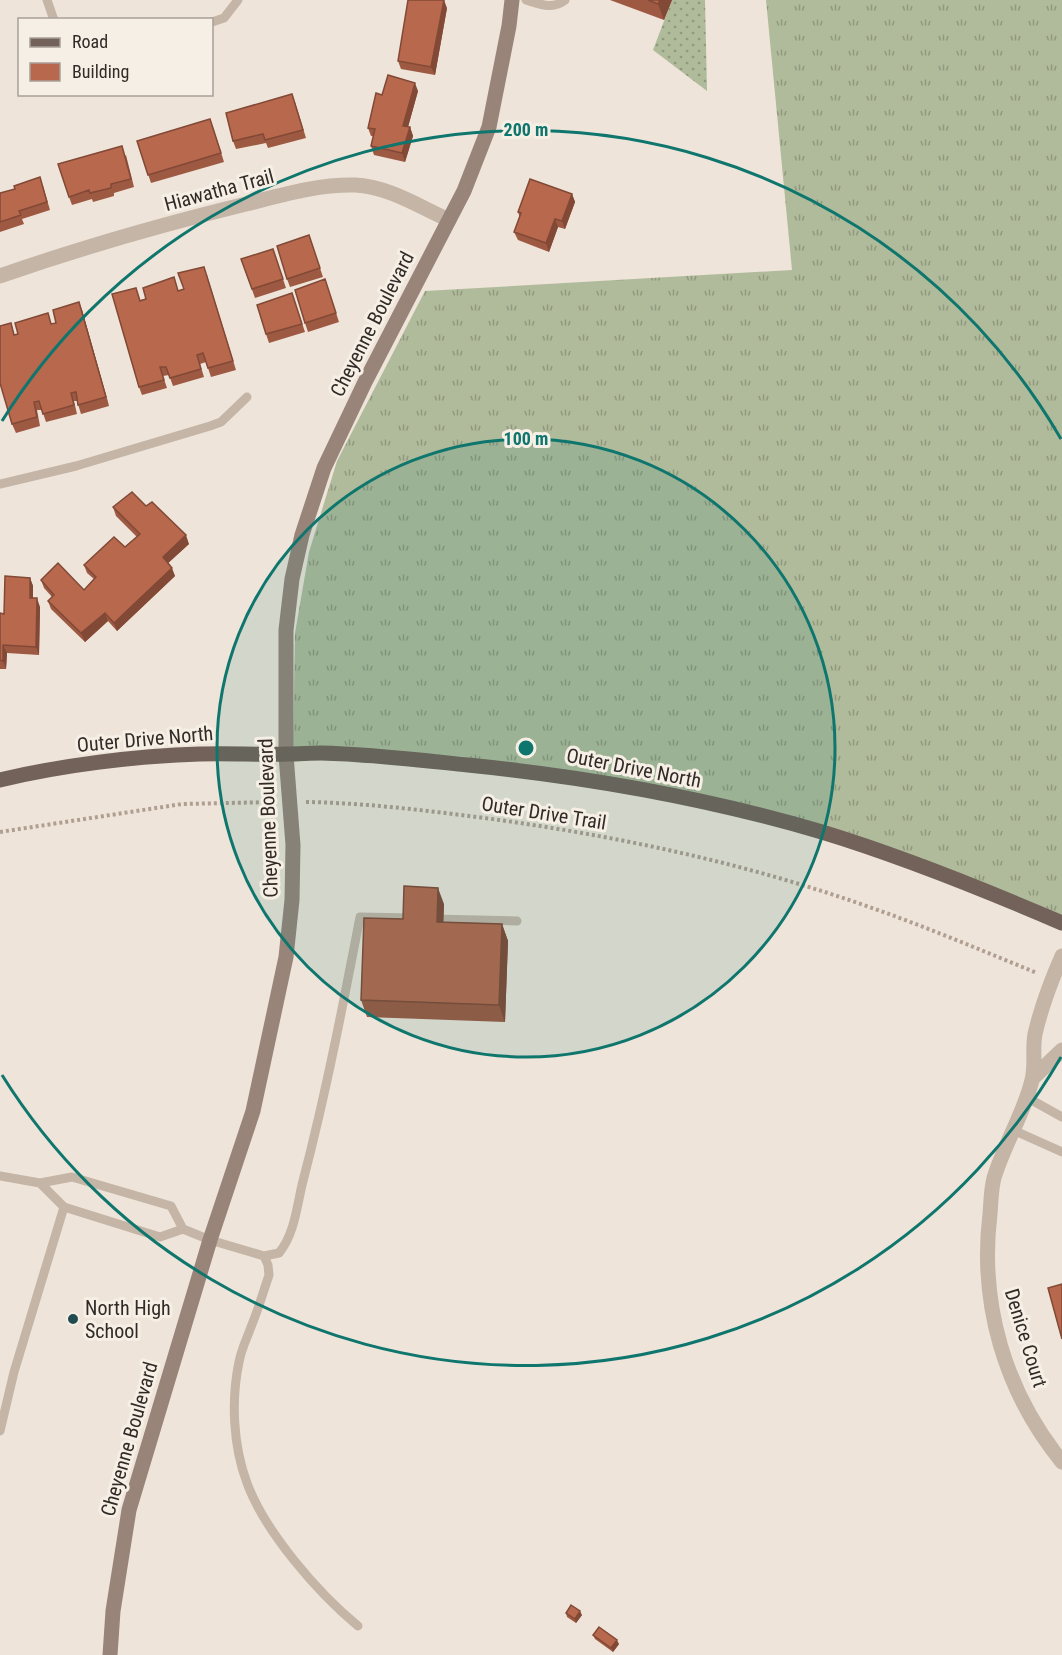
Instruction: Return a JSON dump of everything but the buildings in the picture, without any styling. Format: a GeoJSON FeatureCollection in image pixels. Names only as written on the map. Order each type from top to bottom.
{"type":"FeatureCollection","features":[{"type":"Feature","properties":{"kind":"main road","name":"Outer Drive North"},"geometry":{"type":"LineString","coordinates":[[0,780],[30,772],[78,765],[175,756],[251,753],[320,753],[550,773],[739,810],[822,832],[984,890],[1062,923]]}},
{"type":"Feature","properties":{"kind":"street","name":"Cheyenne Boulevard"},"geometry":{"type":"LineString","coordinates":[[110,1655],[113,1611],[129,1510],[210,1240],[253,1111],[286,957],[292,900],[293,844],[286,754],[286,630],[292,579],[302,535],[324,468],[364,382],[464,191],[489,127],[512,0]]}},
{"type":"Feature","properties":{"kind":"street","name":"Hiawatha Trail"},"geometry":{"type":"LineString","coordinates":[[0,276],[122,238],[316,187],[356,185],[387,193],[449,220]]}},
{"type":"Feature","properties":{"kind":"street","name":"Denice Court"},"geometry":{"type":"LineString","coordinates":[[1062,956],[1052,979],[1035,1036],[1033,1078],[994,1179],[988,1231],[987,1281],[996,1328],[1014,1386],[1041,1435],[1062,1462]]}},
{"type":"Feature","properties":{"kind":"street","name":"Denice Court"},"geometry":{"type":"LineString","coordinates":[[1033,1078],[1062,1050]]}},
{"type":"Feature","properties":{"kind":"lane"},"geometry":{"type":"LineString","coordinates":[[47,0],[53,18]]}},
{"type":"Feature","properties":{"kind":"lane"},"geometry":{"type":"LineString","coordinates":[[213,22],[224,18],[238,0]]}},
{"type":"Feature","properties":{"kind":"lane"},"geometry":{"type":"LineString","coordinates":[[526,0],[547,6],[559,5],[566,0]]}},
{"type":"Feature","properties":{"kind":"lane"},"geometry":{"type":"LineString","coordinates":[[0,484],[76,466],[210,426],[221,422],[247,397]]}},
{"type":"Feature","properties":{"kind":"lane"},"geometry":{"type":"LineString","coordinates":[[0,1176],[40,1183],[72,1178],[171,1206],[183,1229],[210,1240],[264,1256],[279,1253],[288,1243],[333,1054],[360,917],[517,921]]}},
{"type":"Feature","properties":{"kind":"lane"},"geometry":{"type":"LineString","coordinates":[[1026,1097],[1062,1117]]}},
{"type":"Feature","properties":{"kind":"lane"},"geometry":{"type":"LineString","coordinates":[[1013,1130],[1062,1152]]}},
{"type":"Feature","properties":{"kind":"lane"},"geometry":{"type":"LineString","coordinates":[[40,1183],[64,1207],[160,1237],[183,1229]]}},
{"type":"Feature","properties":{"kind":"lane"},"geometry":{"type":"LineString","coordinates":[[0,1431],[14,1372],[64,1207]]}},
{"type":"Feature","properties":{"kind":"lane"},"geometry":{"type":"LineString","coordinates":[[264,1256],[269,1275],[239,1360],[233,1401],[243,1471],[257,1504],[290,1553],[324,1593],[358,1626]]}},
{"type":"Feature","properties":{"kind":"path","name":"Outer Drive Trail"},"geometry":{"type":"LineString","coordinates":[[0,832],[182,804],[289,802],[396,806],[541,826],[666,849],[745,868],[838,896],[925,927],[1052,979]]}},
{"type":"Feature","properties":{"kind":"green space"},"geometry":{"type":"Polygon","coordinates":[[[672,0],[705,0],[707,91],[653,50],[672,0]]]}},
{"type":"Feature","properties":{"kind":"green space"},"geometry":{"type":"Polygon","coordinates":[[[766,0],[1062,0],[1062,918],[801,823],[660,787],[293,747],[295,633],[309,552],[337,461],[425,291],[792,270],[766,0]]]}},
{"type":"Feature","properties":{"kind":"place","name":"North High School"},"geometry":{"type":"Point","coordinates":[73,1319]}}]}
